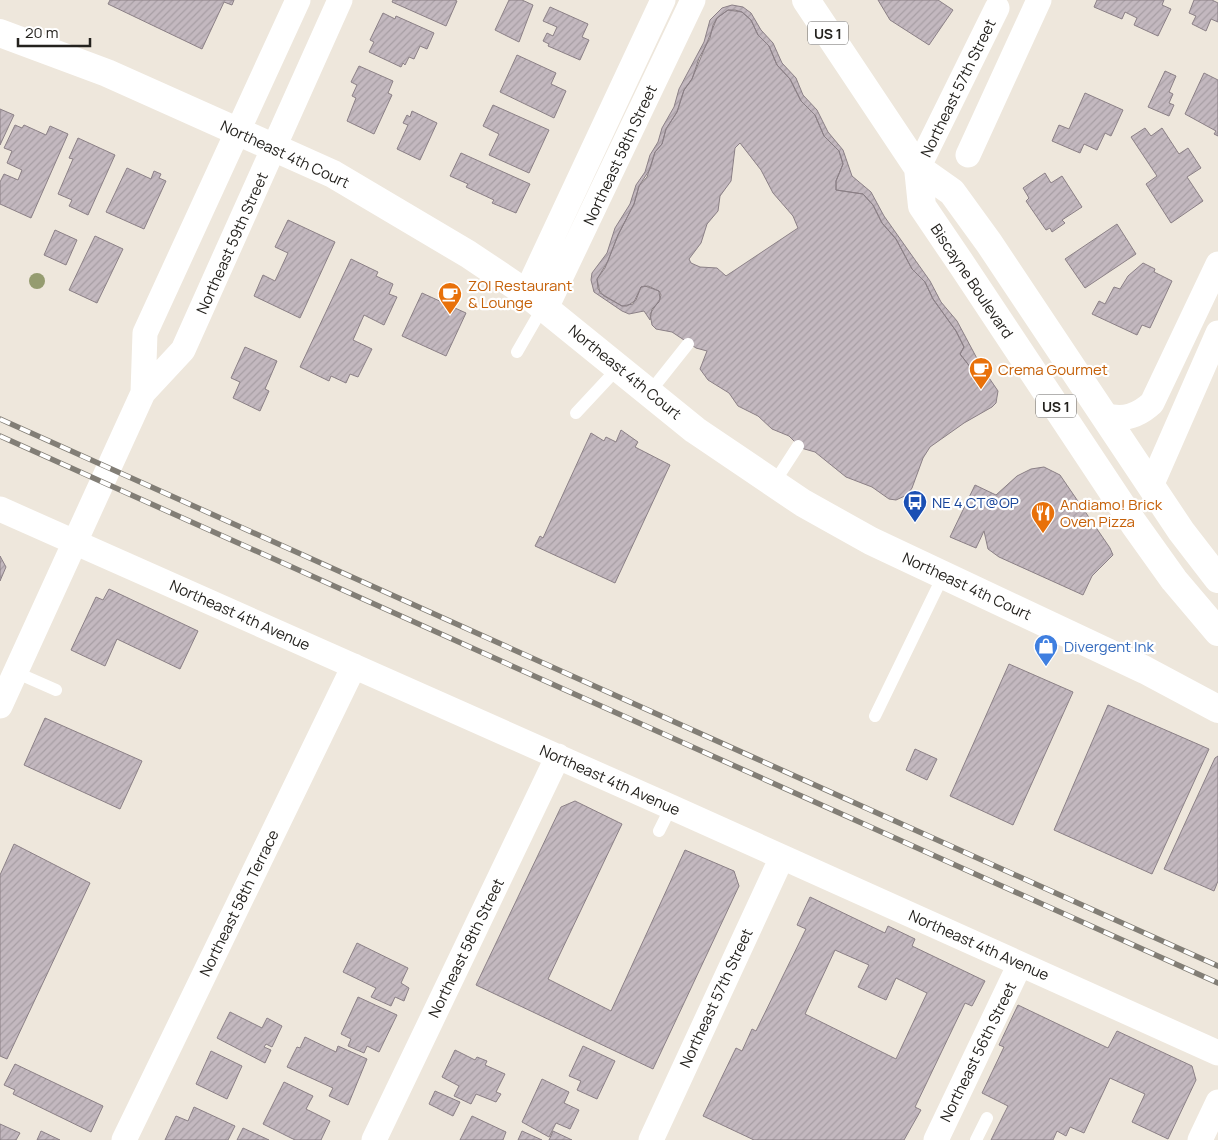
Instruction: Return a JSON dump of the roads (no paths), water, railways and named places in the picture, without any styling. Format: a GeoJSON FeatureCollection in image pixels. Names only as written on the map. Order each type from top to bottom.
{"type":"FeatureCollection","features":[{"type":"Feature","properties":{"kind":"street","name":"Northeast 59th Street"},"geometry":{"type":"LineString","coordinates":[[143,393],[145,333],[298,0]]}},
{"type":"Feature","properties":{"kind":"street","name":"Northeast 59th Street"},"geometry":{"type":"LineString","coordinates":[[0,706],[143,393],[183,350],[340,0]]}},
{"type":"Feature","properties":{"kind":"street","name":"Northeast 58th Street"},"geometry":{"type":"LineString","coordinates":[[538,303],[663,0]]}},
{"type":"Feature","properties":{"kind":"street","name":"Northeast 58th Street"},"geometry":{"type":"LineString","coordinates":[[538,303],[693,0]]}},
{"type":"Feature","properties":{"kind":"street","name":"Biscayne Boulevard"},"geometry":{"type":"LineString","coordinates":[[806,0],[918,168],[952,192],[990,243],[1151,486],[1218,579]]}},
{"type":"Feature","properties":{"kind":"street"},"geometry":{"type":"LineString","coordinates":[[968,155],[1039,0]]}},
{"type":"Feature","properties":{"kind":"street","name":"Northeast 57th Street"},"geometry":{"type":"LineString","coordinates":[[918,168],[997,8]]}},
{"type":"Feature","properties":{"kind":"street","name":"Northeast 4th Court"},"geometry":{"type":"LineString","coordinates":[[0,33],[107,73],[333,174],[388,205],[538,303],[695,430],[774,484],[843,526],[943,576],[1145,670],[1218,710]]}},
{"type":"Feature","properties":{"kind":"street","name":"Biscayne Boulevard"},"geometry":{"type":"LineString","coordinates":[[918,168],[922,206],[934,225],[1134,524],[1174,580],[1218,632]]}},
{"type":"Feature","properties":{"kind":"street"},"geometry":{"type":"LineString","coordinates":[[1104,416],[1122,419],[1144,410],[1152,403],[1218,264]]}},
{"type":"Feature","properties":{"kind":"street"},"geometry":{"type":"LineString","coordinates":[[1151,486],[1218,333]]}},
{"type":"Feature","properties":{"kind":"street"},"geometry":{"type":"LineString","coordinates":[[1173,362],[1199,374]]}},
{"type":"Feature","properties":{"kind":"street","name":"Northeast 4th Avenue"},"geometry":{"type":"LineString","coordinates":[[0,509],[782,856],[1218,1053]]}},
{"type":"Feature","properties":{"kind":"street","name":"Northeast 58th Terrace"},"geometry":{"type":"LineString","coordinates":[[124,1140],[354,666]]}},
{"type":"Feature","properties":{"kind":"street","name":"Northeast 58th Street"},"geometry":{"type":"LineString","coordinates":[[374,1140],[558,756]]}},
{"type":"Feature","properties":{"kind":"street","name":"Northeast 57th Street"},"geometry":{"type":"LineString","coordinates":[[650,1140],[782,856]]}},
{"type":"Feature","properties":{"kind":"street","name":"Northeast 56th Street"},"geometry":{"type":"LineString","coordinates":[[936,1140],[1020,964]]}},
{"type":"Feature","properties":{"kind":"street"},"geometry":{"type":"LineString","coordinates":[[1200,1140],[1218,1102]]}},
{"type":"Feature","properties":{"kind":"lane"},"geometry":{"type":"LineString","coordinates":[[517,352],[538,303]]}},
{"type":"Feature","properties":{"kind":"lane"},"geometry":{"type":"LineString","coordinates":[[649,393],[688,344]]}},
{"type":"Feature","properties":{"kind":"lane"},"geometry":{"type":"LineString","coordinates":[[576,414],[618,368]]}},
{"type":"Feature","properties":{"kind":"lane"},"geometry":{"type":"LineString","coordinates":[[774,484],[798,446]]}},
{"type":"Feature","properties":{"kind":"lane"},"geometry":{"type":"LineString","coordinates":[[875,716],[943,576]]}},
{"type":"Feature","properties":{"kind":"lane"},"geometry":{"type":"LineString","coordinates":[[15,672],[56,690]]}},
{"type":"Feature","properties":{"kind":"lane"},"geometry":{"type":"LineString","coordinates":[[659,830],[671,807]]}},
{"type":"Feature","properties":{"kind":"lane"},"geometry":{"type":"LineString","coordinates":[[976,1140],[986,1118]]}},
{"type":"Feature","properties":{"kind":"railway"},"geometry":{"type":"LineString","coordinates":[[0,419],[1218,966]]}},
{"type":"Feature","properties":{"kind":"railway"},"geometry":{"type":"LineString","coordinates":[[0,436],[1218,983]]}},
{"type":"Feature","properties":{"kind":"place","name":"ZOI Restaurant & Lounge"},"geometry":{"type":"Point","coordinates":[450,315]}},
{"type":"Feature","properties":{"kind":"place","name":"Crema Gourmet"},"geometry":{"type":"Point","coordinates":[981,390]}},
{"type":"Feature","properties":{"kind":"place","name":"NE 4 CT@OP"},"geometry":{"type":"Point","coordinates":[915,523]}},
{"type":"Feature","properties":{"kind":"place","name":"Andiamo! Brick Oven Pizza"},"geometry":{"type":"Point","coordinates":[1043,534]}},
{"type":"Feature","properties":{"kind":"place","name":"Divergent Ink"},"geometry":{"type":"Point","coordinates":[1046,667]}}]}
